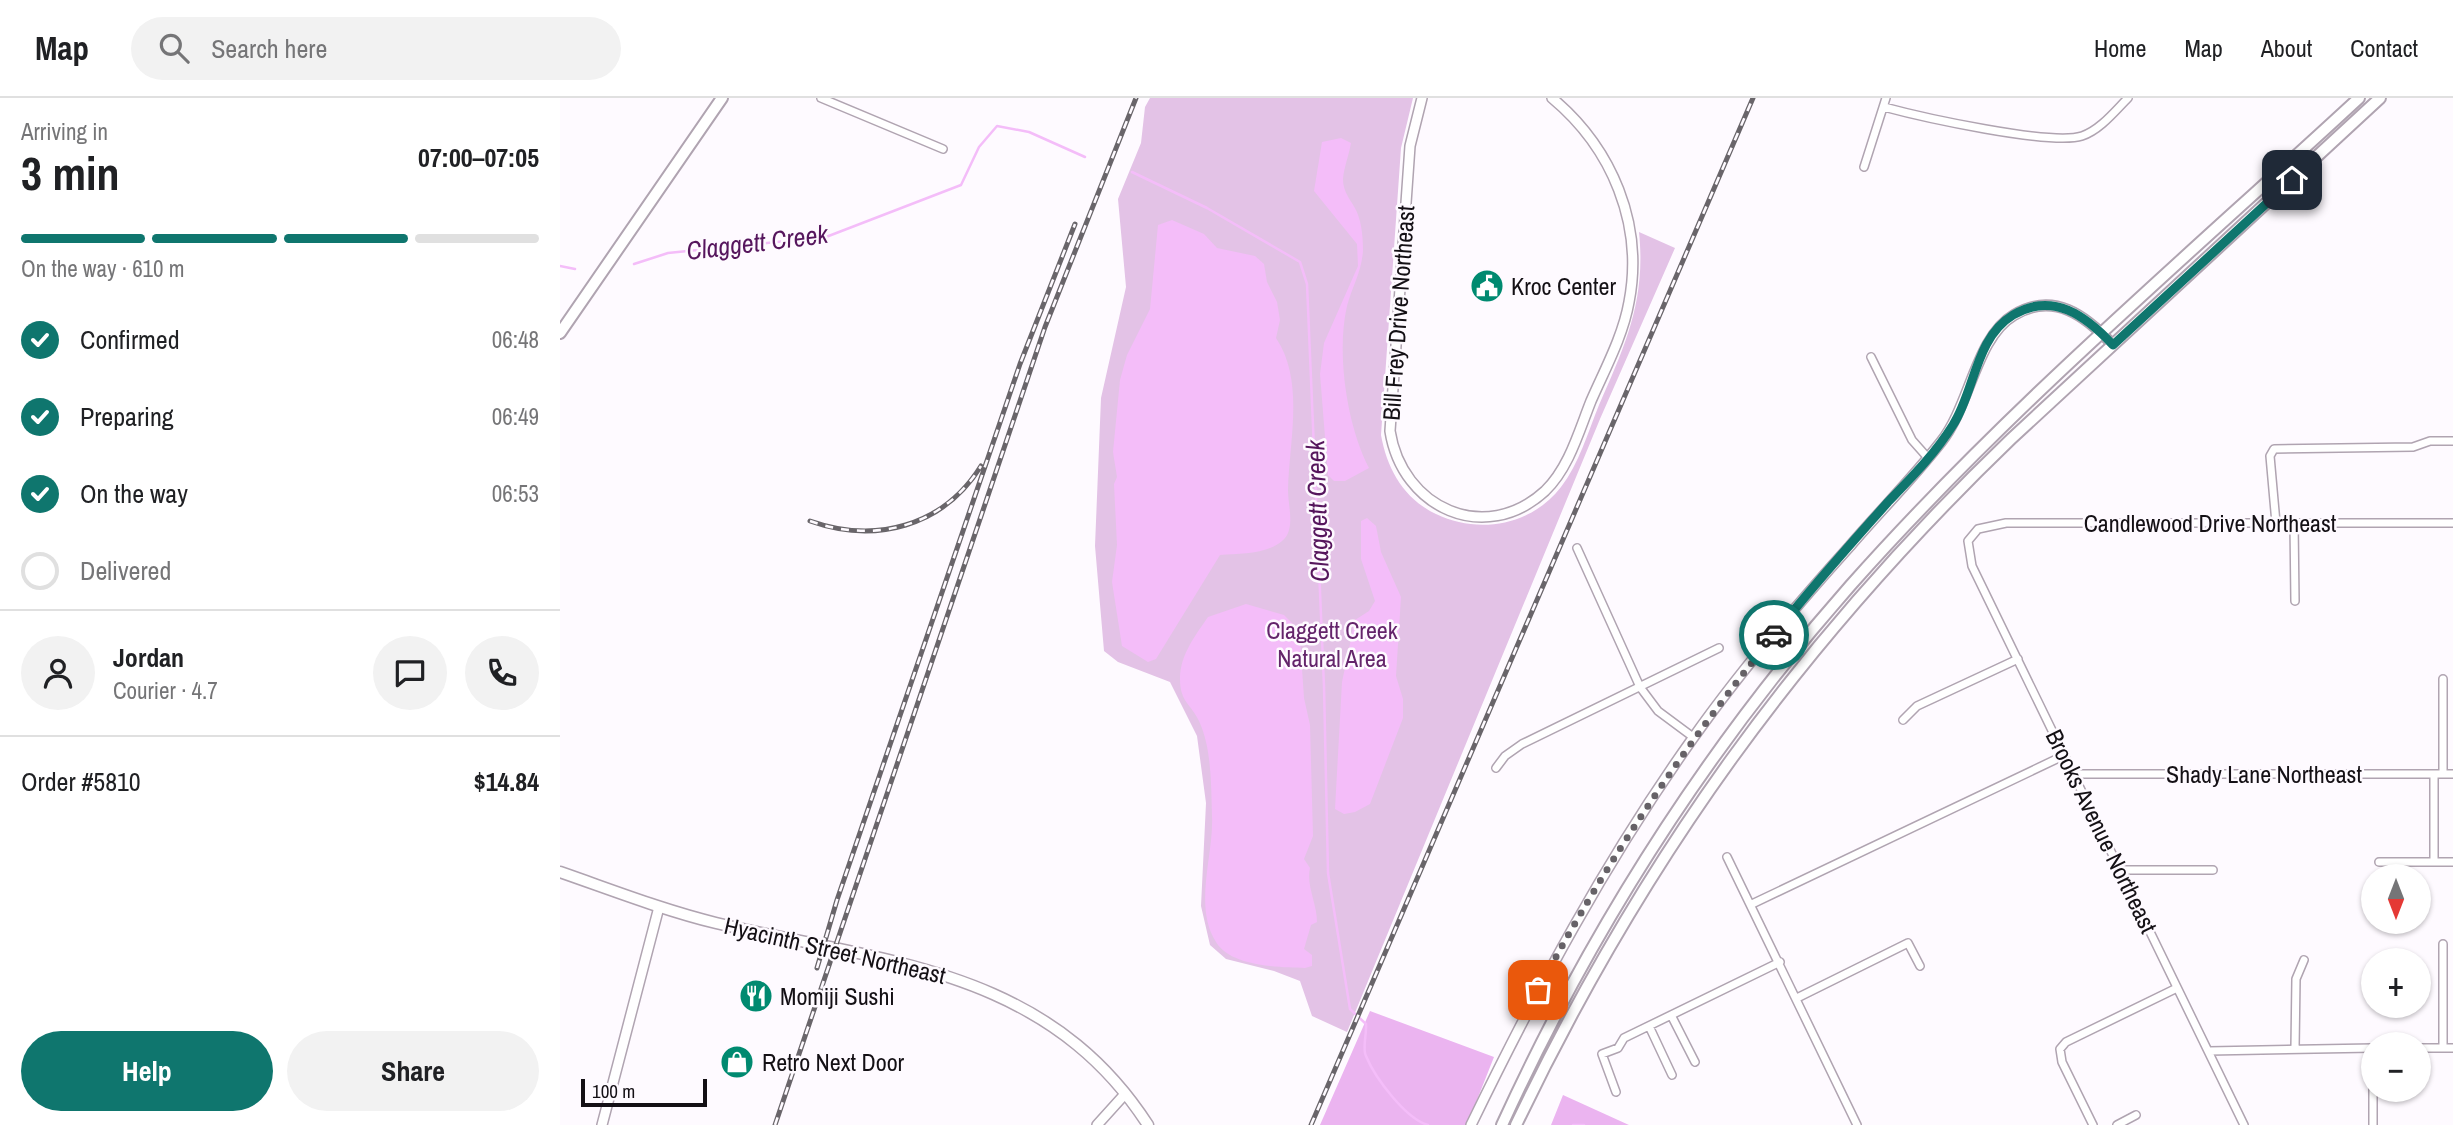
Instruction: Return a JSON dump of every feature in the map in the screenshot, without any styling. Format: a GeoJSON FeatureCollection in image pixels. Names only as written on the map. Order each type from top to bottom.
{"type":"FeatureCollection","features":[{"type":"Feature","properties":{"kind":"main road"},"geometry":{"type":"LineString","coordinates":[[560,333],[723,98]]}},
{"type":"Feature","properties":{"kind":"main road"},"geometry":{"type":"LineString","coordinates":[[1503,1123],[1555,1015],[1610,916],[1689,793],[1748,712],[1821,620],[1898,534],[1998,433],[2359,98]]}},
{"type":"Feature","properties":{"kind":"main road"},"geometry":{"type":"LineString","coordinates":[[1516,1125],[1577,1002],[1627,914],[1673,841],[1750,730],[1838,620],[1893,559],[1992,458],[2381,98]]}},
{"type":"Feature","properties":{"kind":"main road","name":"Hyacinth Street Northeast"},"geometry":{"type":"LineString","coordinates":[[560,872],[659,907],[920,967],[977,985],[1027,1010],[1069,1038],[1125,1094],[1148,1125]]}},
{"type":"Feature","properties":{"kind":"street"},"geometry":{"type":"LineString","coordinates":[[821,98],[943,149]]}},
{"type":"Feature","properties":{"kind":"street","name":"Bill Frey Drive Northeast"},"geometry":{"type":"LineString","coordinates":[[1422,98],[1410,146],[1390,431],[1399,465],[1415,488],[1440,506],[1476,517],[1519,509],[1532,502],[1557,478],[1617,343],[1629,303],[1632,250],[1621,194],[1594,143],[1552,98]]}},
{"type":"Feature","properties":{"kind":"street"},"geometry":{"type":"LineString","coordinates":[[1864,167],[1886,98]]}},
{"type":"Feature","properties":{"kind":"street"},"geometry":{"type":"LineString","coordinates":[[1884,107],[1931,119],[2059,139],[2088,134],[2129,98]]}},
{"type":"Feature","properties":{"kind":"street"},"geometry":{"type":"LineString","coordinates":[[1471,1125],[1575,922],[1693,737],[1804,597],[1955,424],[1993,333],[2012,316],[2038,306],[2061,306],[2075,311],[2113,345]]}},
{"type":"Feature","properties":{"kind":"street"},"geometry":{"type":"LineString","coordinates":[[1871,357],[1912,440],[1928,458]]}},
{"type":"Feature","properties":{"kind":"street"},"geometry":{"type":"LineString","coordinates":[[2276,523],[2270,456],[2274,449],[2413,447],[2430,441],[2453,441]]}},
{"type":"Feature","properties":{"kind":"street","name":"Candlewood Drive Northeast"},"geometry":{"type":"LineString","coordinates":[[1970,536],[1983,526],[2006,523],[2453,523]]}},
{"type":"Feature","properties":{"kind":"street"},"geometry":{"type":"LineString","coordinates":[[2294,523],[2295,601]]}},
{"type":"Feature","properties":{"kind":"street","name":"Brooks Avenue Northeast"},"geometry":{"type":"LineString","coordinates":[[1970,536],[1967,545],[1970,562],[2244,1125]]}},
{"type":"Feature","properties":{"kind":"street"},"geometry":{"type":"LineString","coordinates":[[1577,548],[1640,687],[1658,711],[1693,737]]}},
{"type":"Feature","properties":{"kind":"street"},"geometry":{"type":"LineString","coordinates":[[1496,768],[1513,750],[1719,648]]}},
{"type":"Feature","properties":{"kind":"street"},"geometry":{"type":"LineString","coordinates":[[1903,720],[1917,706],[2018,659]]}},
{"type":"Feature","properties":{"kind":"street"},"geometry":{"type":"LineString","coordinates":[[2443,679],[2444,774]]}},
{"type":"Feature","properties":{"kind":"street"},"geometry":{"type":"LineString","coordinates":[[1752,904],[2065,755]]}},
{"type":"Feature","properties":{"kind":"street","name":"Shady Lane Northeast"},"geometry":{"type":"LineString","coordinates":[[2075,774],[2453,774]]}},
{"type":"Feature","properties":{"kind":"street"},"geometry":{"type":"LineString","coordinates":[[2434,774],[2434,862]]}},
{"type":"Feature","properties":{"kind":"street"},"geometry":{"type":"LineString","coordinates":[[1727,857],[1857,1125]]}},
{"type":"Feature","properties":{"kind":"street"},"geometry":{"type":"LineString","coordinates":[[2379,863],[2453,862]]}},
{"type":"Feature","properties":{"kind":"street"},"geometry":{"type":"LineString","coordinates":[[2121,870],[2213,870]]}},
{"type":"Feature","properties":{"kind":"street"},"geometry":{"type":"LineString","coordinates":[[603,1125],[659,907]]}},
{"type":"Feature","properties":{"kind":"street"},"geometry":{"type":"LineString","coordinates":[[1797,998],[1908,943],[1920,966]]}},
{"type":"Feature","properties":{"kind":"street"},"geometry":{"type":"LineString","coordinates":[[2443,944],[2443,1048]]}},
{"type":"Feature","properties":{"kind":"street"},"geometry":{"type":"LineString","coordinates":[[2295,1048],[2296,979],[2304,960]]}},
{"type":"Feature","properties":{"kind":"street"},"geometry":{"type":"LineString","coordinates":[[1616,1092],[1601,1056],[1618,1048],[1624,1038],[1780,962]]}},
{"type":"Feature","properties":{"kind":"street"},"geometry":{"type":"LineString","coordinates":[[2093,1125],[2062,1062],[2060,1049],[2066,1042],[2177,988]]}},
{"type":"Feature","properties":{"kind":"street"},"geometry":{"type":"LineString","coordinates":[[1671,1015],[1695,1062]]}},
{"type":"Feature","properties":{"kind":"street"},"geometry":{"type":"LineString","coordinates":[[1649,1026],[1672,1075]]}},
{"type":"Feature","properties":{"kind":"street"},"geometry":{"type":"LineString","coordinates":[[2209,1051],[2361,1048]]}},
{"type":"Feature","properties":{"kind":"street"},"geometry":{"type":"LineString","coordinates":[[2431,1048],[2453,1048]]}},
{"type":"Feature","properties":{"kind":"street"},"geometry":{"type":"LineString","coordinates":[[1097,1125],[1125,1094]]}},
{"type":"Feature","properties":{"kind":"street"},"geometry":{"type":"LineString","coordinates":[[2373,1102],[2373,1125]]}},
{"type":"Feature","properties":{"kind":"street"},"geometry":{"type":"LineString","coordinates":[[2117,1125],[2136,1115]]}},
{"type":"Feature","properties":{"kind":"green space","name":"Claggett Creek Natural Area"},"geometry":{"type":"Polygon","coordinates":[[[1150,98],[1413,98],[1401,148],[1381,435],[1388,460],[1406,491],[1425,508],[1453,520],[1487,525],[1504,523],[1535,510],[1561,487],[1583,447],[1632,321],[1640,279],[1639,232],[1675,248],[1600,419],[1347,1032],[1312,1016],[1300,981],[1274,971],[1226,959],[1210,945],[1201,906],[1206,803],[1197,736],[1170,682],[1118,662],[1104,651],[1095,546],[1101,398],[1126,287],[1118,199],[1141,143],[1145,107],[1150,98]]]}},
{"type":"Feature","properties":{"kind":"shaded area"},"geometry":{"type":"Polygon","coordinates":[[[1341,138],[1351,143],[1343,179],[1347,195],[1359,218],[1363,250],[1359,272],[1347,306],[1343,367],[1349,411],[1369,468],[1345,481],[1334,481],[1328,475],[1320,374],[1324,343],[1358,266],[1357,244],[1314,191],[1322,142],[1341,138]]]}},
{"type":"Feature","properties":{"kind":"shaded area"},"geometry":{"type":"Polygon","coordinates":[[[1172,220],[1204,234],[1217,248],[1255,256],[1264,264],[1280,320],[1276,338],[1285,355],[1293,392],[1288,490],[1290,524],[1286,536],[1275,546],[1252,552],[1220,555],[1156,659],[1148,662],[1122,646],[1112,582],[1117,545],[1114,484],[1117,477],[1113,452],[1120,380],[1127,355],[1150,309],[1158,225],[1172,220]]]}},
{"type":"Feature","properties":{"kind":"shaded area"},"geometry":{"type":"Polygon","coordinates":[[[1367,518],[1376,526],[1381,552],[1401,597],[1396,676],[1403,699],[1403,718],[1370,804],[1344,814],[1335,809],[1342,682],[1355,620],[1369,611],[1375,601],[1361,559],[1361,521],[1367,518]]]}},
{"type":"Feature","properties":{"kind":"shaded area"},"geometry":{"type":"Polygon","coordinates":[[[1246,604],[1284,615],[1298,629],[1300,639],[1304,698],[1310,725],[1313,836],[1304,859],[1310,868],[1309,881],[1317,922],[1311,925],[1304,949],[1312,955],[1312,966],[1305,968],[1256,964],[1233,956],[1216,942],[1206,913],[1206,880],[1212,831],[1210,768],[1203,732],[1180,687],[1181,670],[1189,646],[1208,617],[1246,604]]]}},
{"type":"Feature","properties":{"kind":"shaded area"},"geometry":{"type":"Polygon","coordinates":[[[1370,1011],[1494,1057],[1467,1125],[1320,1125],[1370,1011]]]}},
{"type":"Feature","properties":{"kind":"shaded area"},"geometry":{"type":"Polygon","coordinates":[[[1563,1095],[1629,1125],[1551,1125],[1563,1095]]]}},
{"type":"Feature","properties":{"kind":"waterway","name":"Claggett Creek"},"geometry":{"type":"LineString","coordinates":[[634,264],[668,253],[826,237],[961,185],[979,147],[997,126],[1029,132],[1085,157]]}},
{"type":"Feature","properties":{"kind":"waterway","name":"Claggett Creek"},"geometry":{"type":"LineString","coordinates":[[1132,172],[1207,208],[1300,262],[1307,284],[1324,686],[1328,873],[1350,1009],[1366,1024],[1366,1056],[1392,1096],[1410,1115],[1428,1125]]}},
{"type":"Feature","properties":{"kind":"waterway","name":"Claggett Creek"},"geometry":{"type":"LineString","coordinates":[[560,266],[575,269]]}},
{"type":"Feature","properties":{"kind":"waterway","name":"Claggett Creek"},"geometry":{"type":"LineString","coordinates":[[1573,1125],[1584,1125]]}},
{"type":"Feature","properties":{"kind":"railway"},"geometry":{"type":"LineString","coordinates":[[775,1125],[1045,327],[1136,98]]}},
{"type":"Feature","properties":{"kind":"railway"},"geometry":{"type":"LineString","coordinates":[[1311,1125],[1753,98]]}},
{"type":"Feature","properties":{"kind":"railway"},"geometry":{"type":"LineString","coordinates":[[817,968],[837,900],[1020,364],[1075,224]]}},
{"type":"Feature","properties":{"kind":"railway"},"geometry":{"type":"LineString","coordinates":[[810,521],[859,531],[906,525],[947,504],[981,466]]}},
{"type":"Feature","properties":{"kind":"way so far"},"geometry":{"type":"LineString","coordinates":[[1538,990],[1575,922],[1653,797],[1693,737],[1774,635]]}},
{"type":"Feature","properties":{"kind":"place","name":"Kroc Center"},"geometry":{"type":"Point","coordinates":[1487,286]}},
{"type":"Feature","properties":{"kind":"place","name":"Momiji Sushi"},"geometry":{"type":"Point","coordinates":[756,996]}},
{"type":"Feature","properties":{"kind":"place","name":"Retro Next Door"},"geometry":{"type":"Point","coordinates":[737,1062]}},
{"type":"Feature","properties":{"kind":"route"},"geometry":{"type":"LineString","coordinates":[[1774,635],[1955,424],[1986,346],[2002,323],[2024,310],[2038,306],[2061,306],[2075,311],[2095,325],[2113,345],[2292,180]]}}]}
